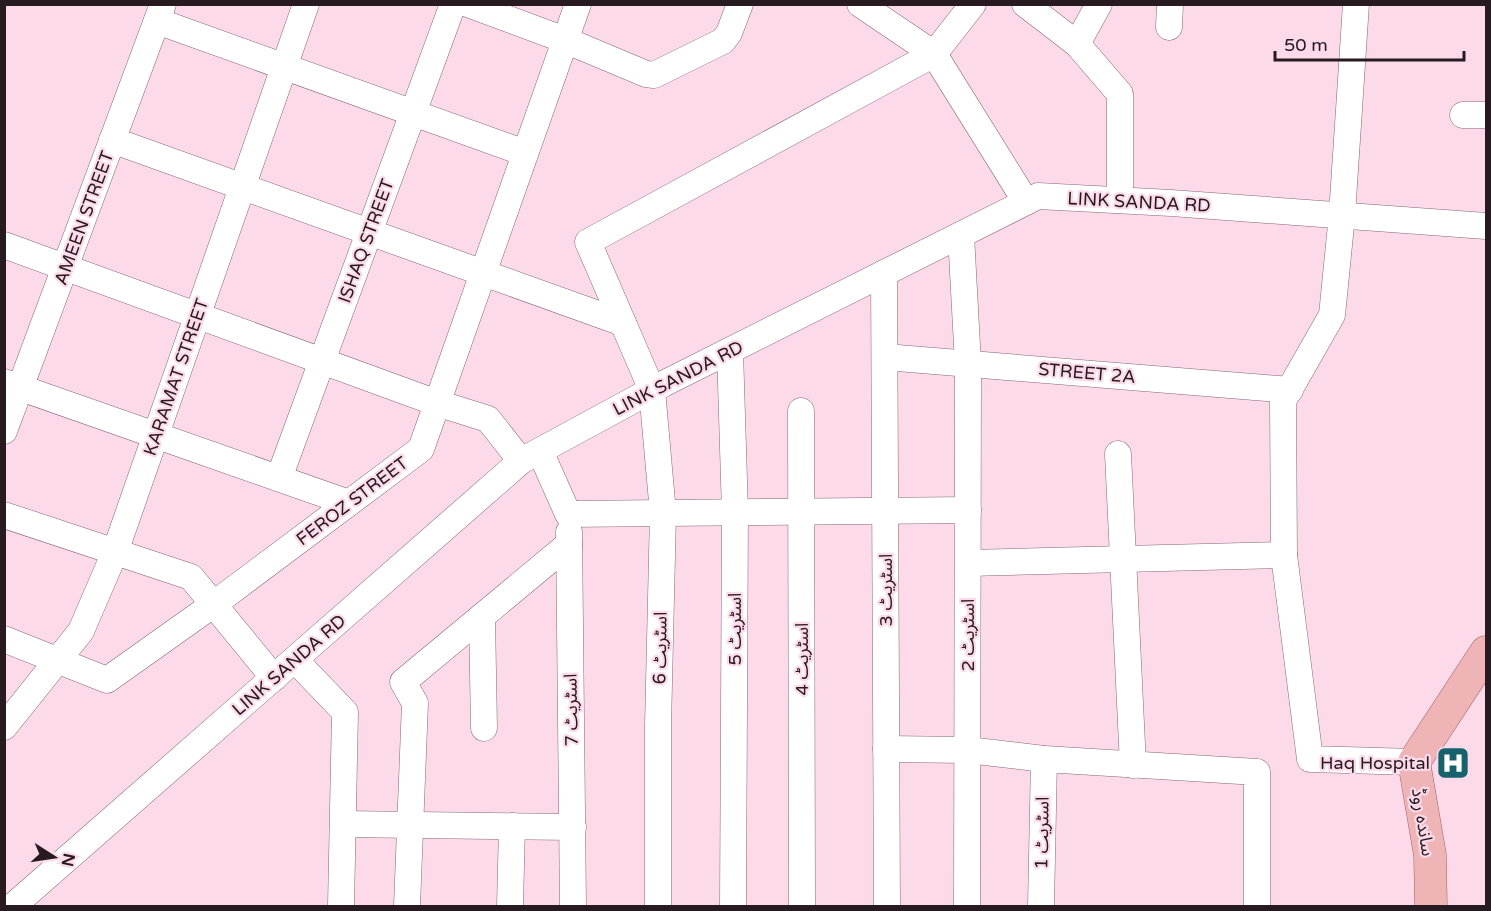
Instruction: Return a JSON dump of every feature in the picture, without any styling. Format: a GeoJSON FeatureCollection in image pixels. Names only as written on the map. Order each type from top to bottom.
{"type":"FeatureCollection","features":[{"type":"Feature","properties":{"kind":"main road","name":"ساندہ روڈ"},"geometry":{"type":"LineString","coordinates":[[1431,906],[1430,855],[1414,762],[1486,652]]}},
{"type":"Feature","properties":{"kind":"street","name":"KARAMAT STREET"},"geometry":{"type":"LineString","coordinates":[[4,727],[81,631],[115,552],[306,4]]}},
{"type":"Feature","properties":{"kind":"street","name":"ISHAQ STREET"},"geometry":{"type":"LineString","coordinates":[[279,478],[453,4]]}},
{"type":"Feature","properties":{"kind":"street"},"geometry":{"type":"LineString","coordinates":[[468,4],[565,40],[646,74],[654,75],[723,41],[729,33],[740,4]]}},
{"type":"Feature","properties":{"kind":"street","name":"FEROZ STREET"},"geometry":{"type":"LineString","coordinates":[[4,639],[107,680],[214,604],[421,449],[578,4]]}},
{"type":"Feature","properties":{"kind":"street"},"geometry":{"type":"LineString","coordinates":[[860,4],[933,54],[1026,202]]}},
{"type":"Feature","properties":{"kind":"street"},"geometry":{"type":"LineString","coordinates":[[933,54],[973,4]]}},
{"type":"Feature","properties":{"kind":"street"},"geometry":{"type":"LineString","coordinates":[[1025,4],[1077,44],[1119,94],[1120,200]]}},
{"type":"Feature","properties":{"kind":"street"},"geometry":{"type":"LineString","coordinates":[[1077,44],[1099,4]]}},
{"type":"Feature","properties":{"kind":"street"},"geometry":{"type":"LineString","coordinates":[[1356,4],[1342,215],[1332,315],[1283,401],[1284,555],[1310,759],[1414,762]]}},
{"type":"Feature","properties":{"kind":"street"},"geometry":{"type":"LineString","coordinates":[[160,13],[285,66],[525,153]]}},
{"type":"Feature","properties":{"kind":"street","name":"AMEEN STREET"},"geometry":{"type":"LineString","coordinates":[[4,431],[12,385],[65,267],[160,13]]}},
{"type":"Feature","properties":{"kind":"street","name":"اسٹریٹ 6"},"geometry":{"type":"LineString","coordinates":[[658,906],[658,734],[663,513],[652,390],[588,242],[933,54]]}},
{"type":"Feature","properties":{"kind":"street"},"geometry":{"type":"LineString","coordinates":[[112,140],[623,323]]}},
{"type":"Feature","properties":{"kind":"street","name":"LINK SANDA RD"},"geometry":{"type":"LineString","coordinates":[[13,906],[531,456],[652,390],[1038,196],[1486,226]]}},
{"type":"Feature","properties":{"kind":"street","name":"اسٹریٹ 2"},"geometry":{"type":"LineString","coordinates":[[961,235],[968,364],[967,906]]}},
{"type":"Feature","properties":{"kind":"street"},"geometry":{"type":"LineString","coordinates":[[4,245],[437,403],[488,419],[531,456],[568,514],[968,510]]}},
{"type":"Feature","properties":{"kind":"street","name":"اسٹریٹ 3"},"geometry":{"type":"LineString","coordinates":[[884,273],[887,906]]}},
{"type":"Feature","properties":{"kind":"street","name":"اسٹریٹ 5"},"geometry":{"type":"LineString","coordinates":[[730,351],[735,512],[733,906]]}},
{"type":"Feature","properties":{"kind":"street","name":"STREET 2A"},"geometry":{"type":"LineString","coordinates":[[885,357],[1290,390]]}},
{"type":"Feature","properties":{"kind":"street"},"geometry":{"type":"LineString","coordinates":[[12,385],[349,503]]}},
{"type":"Feature","properties":{"kind":"street","name":"اسٹریٹ 4"},"geometry":{"type":"LineString","coordinates":[[801,411],[802,906]]}},
{"type":"Feature","properties":{"kind":"street"},"geometry":{"type":"LineString","coordinates":[[1118,454],[1133,765]]}},
{"type":"Feature","properties":{"kind":"street","name":"اسٹریٹ 7"},"geometry":{"type":"LineString","coordinates":[[568,514],[573,906]]}},
{"type":"Feature","properties":{"kind":"street"},"geometry":{"type":"LineString","coordinates":[[4,515],[191,577],[274,678]]}},
{"type":"Feature","properties":{"kind":"street"},"geometry":{"type":"LineString","coordinates":[[407,906],[415,702],[403,682],[569,544]]}},
{"type":"Feature","properties":{"kind":"street"},"geometry":{"type":"LineString","coordinates":[[968,562],[1284,555]]}},
{"type":"Feature","properties":{"kind":"street"},"geometry":{"type":"LineString","coordinates":[[482,616],[484,728]]}},
{"type":"Feature","properties":{"kind":"street"},"geometry":{"type":"LineString","coordinates":[[295,660],[345,712],[341,906]]}},
{"type":"Feature","properties":{"kind":"street"},"geometry":{"type":"LineString","coordinates":[[886,749],[968,750],[1044,759],[1257,772],[1257,906]]}},
{"type":"Feature","properties":{"kind":"street","name":"اسٹریٹ 1"},"geometry":{"type":"LineString","coordinates":[[1041,906],[1044,759]]}},
{"type":"Feature","properties":{"kind":"street"},"geometry":{"type":"LineString","coordinates":[[343,824],[573,827]]}},
{"type":"Feature","properties":{"kind":"street"},"geometry":{"type":"LineString","coordinates":[[510,906],[512,826]]}},
{"type":"Feature","properties":{"kind":"place","name":"Haq Hospital"},"geometry":{"type":"Point","coordinates":[1453,763]}}]}
